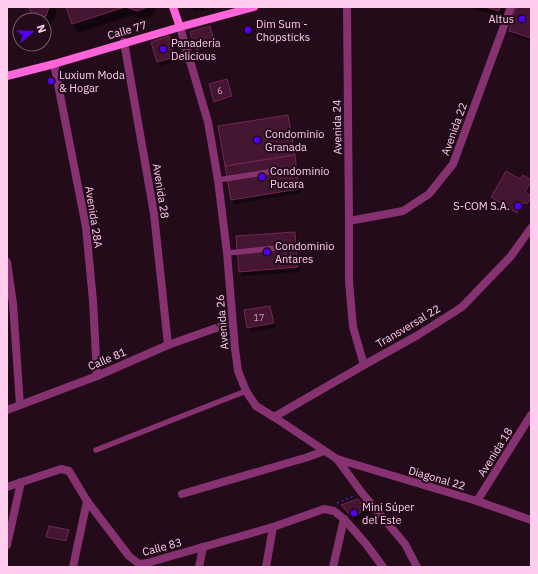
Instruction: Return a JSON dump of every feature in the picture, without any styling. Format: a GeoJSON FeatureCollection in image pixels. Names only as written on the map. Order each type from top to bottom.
{"type":"FeatureCollection","features":[{"type":"Feature","properties":{"kind":"street","name":"Avenida 26"},"geometry":{"type":"LineString","coordinates":[[173,7],[208,122],[218,180],[227,253],[238,371],[246,391],[256,406],[337,459],[362,493],[405,544],[417,567]]}},
{"type":"Feature","properties":{"kind":"street","name":"Calle 77"},"geometry":{"type":"LineString","coordinates":[[7,76],[54,64],[124,42],[254,7]]}},
{"type":"Feature","properties":{"kind":"street","name":"Avenida 24"},"geometry":{"type":"LineString","coordinates":[[347,7],[349,281],[353,327],[364,365]]}},
{"type":"Feature","properties":{"kind":"street","name":"Avenida 22"},"geometry":{"type":"LineString","coordinates":[[349,221],[403,211],[429,194],[453,164],[511,7]]}},
{"type":"Feature","properties":{"kind":"street","name":"Avenida 28"},"geometry":{"type":"LineString","coordinates":[[124,42],[154,214],[168,345]]}},
{"type":"Feature","properties":{"kind":"street","name":"Avenida 28A"},"geometry":{"type":"LineString","coordinates":[[54,64],[86,227],[93,301],[97,376]]}},
{"type":"Feature","properties":{"kind":"street","name":"Transversal 22"},"geometry":{"type":"LineString","coordinates":[[274,417],[418,335],[462,307],[511,256],[531,228]]}},
{"type":"Feature","properties":{"kind":"street"},"geometry":{"type":"LineString","coordinates":[[7,262],[14,304],[20,405]]}},
{"type":"Feature","properties":{"kind":"street","name":"Calle 81"},"geometry":{"type":"LineString","coordinates":[[7,410],[97,376],[168,345],[216,328]]}},
{"type":"Feature","properties":{"kind":"street","name":"Avenida 18"},"geometry":{"type":"LineString","coordinates":[[477,501],[531,415]]}},
{"type":"Feature","properties":{"kind":"street"},"geometry":{"type":"LineString","coordinates":[[182,494],[308,458],[324,451]]}},
{"type":"Feature","properties":{"kind":"street","name":"Diagonal 22"},"geometry":{"type":"LineString","coordinates":[[337,459],[477,501],[531,520]]}},
{"type":"Feature","properties":{"kind":"street","name":"Calle 83"},"geometry":{"type":"LineString","coordinates":[[7,486],[60,469],[69,471],[87,501],[129,556],[139,564],[274,527],[324,508]]}},
{"type":"Feature","properties":{"kind":"street"},"geometry":{"type":"LineString","coordinates":[[7,545],[21,482]]}},
{"type":"Feature","properties":{"kind":"street"},"geometry":{"type":"LineString","coordinates":[[73,567],[87,501]]}},
{"type":"Feature","properties":{"kind":"street"},"geometry":{"type":"LineString","coordinates":[[324,508],[334,511],[344,519],[366,544],[383,567]]}},
{"type":"Feature","properties":{"kind":"street"},"geometry":{"type":"LineString","coordinates":[[333,567],[344,519]]}},
{"type":"Feature","properties":{"kind":"street"},"geometry":{"type":"LineString","coordinates":[[266,567],[274,527]]}},
{"type":"Feature","properties":{"kind":"street"},"geometry":{"type":"LineString","coordinates":[[199,567],[202,547]]}},
{"type":"Feature","properties":{"kind":"lane"},"geometry":{"type":"LineString","coordinates":[[218,180],[282,170]]}},
{"type":"Feature","properties":{"kind":"lane"},"geometry":{"type":"LineString","coordinates":[[227,253],[288,247]]}},
{"type":"Feature","properties":{"kind":"lane"},"geometry":{"type":"LineString","coordinates":[[96,450],[246,391]]}},
{"type":"Feature","properties":{"kind":"path"},"geometry":{"type":"LineString","coordinates":[[324,508],[362,493]]}},
{"type":"Feature","properties":{"kind":"building"},"geometry":{"type":"Polygon","coordinates":[[[29,7],[49,7],[47,12],[31,12],[29,7]]]}},
{"type":"Feature","properties":{"kind":"building"},"geometry":{"type":"Polygon","coordinates":[[[66,7],[125,7],[72,24],[66,7]]]}},
{"type":"Feature","properties":{"kind":"building"},"geometry":{"type":"Polygon","coordinates":[[[126,7],[148,7],[137,11],[126,7]]]}},
{"type":"Feature","properties":{"kind":"building"},"geometry":{"type":"Polygon","coordinates":[[[485,7],[500,7],[499,11],[485,7]]]}},
{"type":"Feature","properties":{"kind":"building","name":"Altus"},"geometry":{"type":"Polygon","coordinates":[[[516,7],[531,7],[531,38],[509,31],[516,7]]]}},
{"type":"Feature","properties":{"kind":"building"},"geometry":{"type":"Polygon","coordinates":[[[210,26],[215,45],[196,50],[190,32],[210,26]]]}},
{"type":"Feature","properties":{"kind":"building","name":"Panadería Delicious"},"geometry":{"type":"Polygon","coordinates":[[[169,36],[175,57],[157,62],[151,42],[169,36]]]}},
{"type":"Feature","properties":{"kind":"building"},"geometry":{"type":"Polygon","coordinates":[[[227,79],[232,96],[214,102],[209,84],[227,79]]]}},
{"type":"Feature","properties":{"kind":"building","name":"Condominio Granada"},"geometry":{"type":"Polygon","coordinates":[[[288,115],[295,155],[225,166],[218,126],[288,115]]]}},
{"type":"Feature","properties":{"kind":"building","name":"Condominio Pucara"},"geometry":{"type":"Polygon","coordinates":[[[295,155],[299,189],[231,200],[225,166],[295,155]]]}},
{"type":"Feature","properties":{"kind":"building"},"geometry":{"type":"Polygon","coordinates":[[[506,171],[520,179],[523,175],[531,180],[525,192],[531,196],[531,198],[527,204],[524,202],[517,213],[491,197],[506,171]]]}},
{"type":"Feature","properties":{"kind":"building","name":"Condominio Antares"},"geometry":{"type":"Polygon","coordinates":[[[295,232],[298,267],[239,272],[236,236],[295,232]]]}},
{"type":"Feature","properties":{"kind":"building"},"geometry":{"type":"Polygon","coordinates":[[[270,306],[274,323],[247,328],[244,310],[270,306]]]}},
{"type":"Feature","properties":{"kind":"building","name":"Mini Súper del Este"},"geometry":{"type":"Polygon","coordinates":[[[358,499],[366,508],[353,518],[341,505],[358,499]]]}},
{"type":"Feature","properties":{"kind":"building"},"geometry":{"type":"Polygon","coordinates":[[[49,526],[69,530],[66,541],[46,537],[49,526]]]}},
{"type":"Feature","properties":{"kind":"place","name":"Altus"},"geometry":{"type":"Point","coordinates":[522,19]}},
{"type":"Feature","properties":{"kind":"place","name":"Dim Sum - Chopsticks"},"geometry":{"type":"Point","coordinates":[248,30]}},
{"type":"Feature","properties":{"kind":"place","name":"Panadería Delicious"},"geometry":{"type":"Point","coordinates":[163,49]}},
{"type":"Feature","properties":{"kind":"place","name":"Luxium Moda & Hogar"},"geometry":{"type":"Point","coordinates":[51,81]}},
{"type":"Feature","properties":{"kind":"place","name":"Condominio Granada"},"geometry":{"type":"Point","coordinates":[257,140]}},
{"type":"Feature","properties":{"kind":"place","name":"Condominio Pucara"},"geometry":{"type":"Point","coordinates":[262,177]}},
{"type":"Feature","properties":{"kind":"place","name":"S-COM S.A."},"geometry":{"type":"Point","coordinates":[518,206]}},
{"type":"Feature","properties":{"kind":"place","name":"Condominio Antares"},"geometry":{"type":"Point","coordinates":[267,252]}},
{"type":"Feature","properties":{"kind":"place","name":"Mini Súper del Este"},"geometry":{"type":"Point","coordinates":[354,513]}}]}
